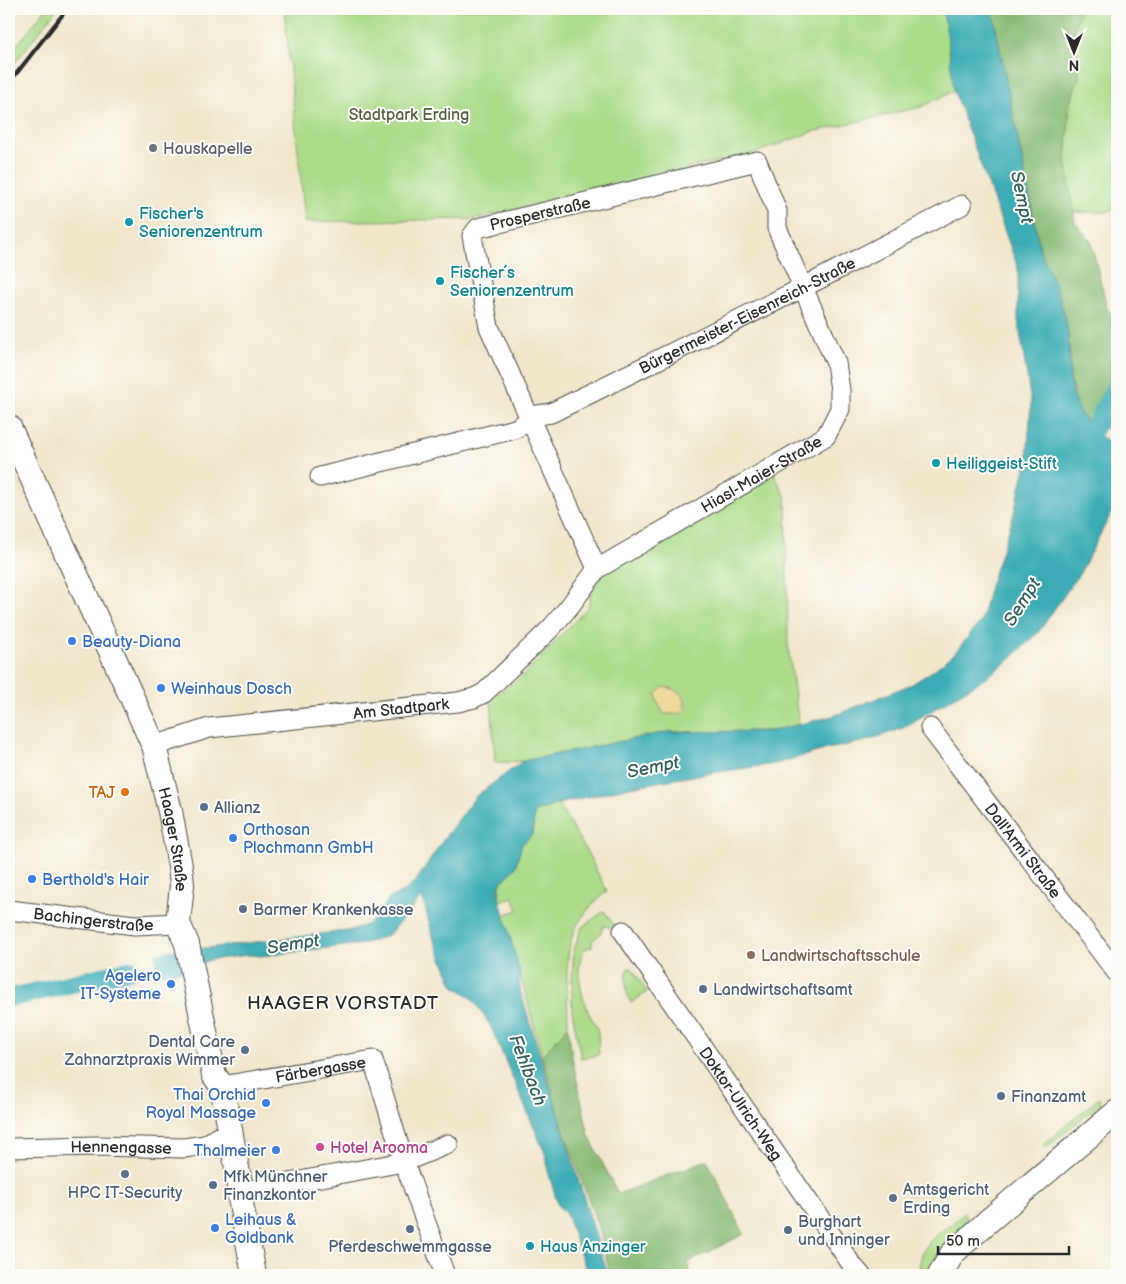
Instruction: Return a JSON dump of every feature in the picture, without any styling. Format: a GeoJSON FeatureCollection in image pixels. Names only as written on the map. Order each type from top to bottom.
{"type":"FeatureCollection","features":[{"type":"Feature","properties":{"kind":"street","name":"Hiasl-Maier-Straße"},"geometry":{"type":"LineString","coordinates":[[597,569],[826,436],[840,409],[840,390],[836,363],[777,228],[777,211],[757,160]]}},
{"type":"Feature","properties":{"kind":"street","name":"Prosperstraße"},"geometry":{"type":"LineString","coordinates":[[597,569],[489,327],[472,236],[478,228],[757,160]]}},
{"type":"Feature","properties":{"kind":"street","name":"Bürgermeister-Eisenreich-Straße"},"geometry":{"type":"LineString","coordinates":[[320,477],[514,429],[538,416],[551,413],[804,287],[962,205]]}},
{"type":"Feature","properties":{"kind":"street","name":"Haager Straße"},"geometry":{"type":"LineString","coordinates":[[9,427],[154,746],[170,811],[182,885],[178,923],[187,944],[214,1075],[222,1086],[254,1275]]}},
{"type":"Feature","properties":{"kind":"street","name":"Am Stadtpark"},"geometry":{"type":"LineString","coordinates":[[154,746],[209,728],[448,703],[474,698],[484,692],[552,628],[597,569]]}},
{"type":"Feature","properties":{"kind":"street","name":"Dall'Armi Straße"},"geometry":{"type":"LineString","coordinates":[[930,728],[1117,973]]}},
{"type":"Feature","properties":{"kind":"street","name":"Bachingerstraße"},"geometry":{"type":"LineString","coordinates":[[9,910],[135,925],[178,923]]}},
{"type":"Feature","properties":{"kind":"street","name":"Doktor-Ulrich-Weg"},"geometry":{"type":"LineString","coordinates":[[623,931],[852,1265],[861,1275]]}},
{"type":"Feature","properties":{"kind":"street","name":"Färbergasse"},"geometry":{"type":"LineString","coordinates":[[222,1086],[373,1060],[404,1162]]}},
{"type":"Feature","properties":{"kind":"street"},"geometry":{"type":"LineString","coordinates":[[940,1275],[952,1254],[972,1235],[1117,1112]]}},
{"type":"Feature","properties":{"kind":"street","name":"Hennengasse"},"geometry":{"type":"LineString","coordinates":[[9,1148],[108,1146],[184,1148],[205,1145],[218,1137],[231,1135]]}},
{"type":"Feature","properties":{"kind":"street"},"geometry":{"type":"LineString","coordinates":[[239,1192],[404,1162],[448,1144]]}},
{"type":"Feature","properties":{"kind":"street"},"geometry":{"type":"LineString","coordinates":[[404,1162],[445,1275]]}},
{"type":"Feature","properties":{"kind":"green space"},"geometry":{"type":"Polygon","coordinates":[[[46,9],[57,9],[9,70],[9,55],[46,9]]]}},
{"type":"Feature","properties":{"kind":"green space","name":"Stadtpark Erding"},"geometry":{"type":"Polygon","coordinates":[[[284,9],[992,9],[1006,76],[954,91],[921,107],[812,132],[758,152],[475,219],[305,222],[284,9]]]}},
{"type":"Feature","properties":{"kind":"green space"},"geometry":{"type":"Polygon","coordinates":[[[992,9],[1080,9],[1074,29],[1079,77],[1070,102],[1066,161],[1075,222],[1091,242],[1107,308],[1117,322],[1117,424],[1114,429],[1094,428],[1086,421],[1077,408],[1070,379],[1066,319],[1040,250],[992,9]]]}},
{"type":"Feature","properties":{"kind":"green space"},"geometry":{"type":"Polygon","coordinates":[[[1080,9],[1117,9],[1117,207],[1106,212],[1073,212],[1066,161],[1070,102],[1079,77],[1074,29],[1080,9]]]}},
{"type":"Feature","properties":{"kind":"green space"},"geometry":{"type":"Polygon","coordinates":[[[772,470],[786,497],[788,645],[799,726],[772,731],[667,732],[523,761],[495,763],[491,697],[522,677],[588,607],[596,574],[772,470]]]}},
{"type":"Feature","properties":{"kind":"green space"},"geometry":{"type":"Polygon","coordinates":[[[558,804],[587,852],[607,891],[586,912],[572,937],[568,957],[568,1026],[542,1056],[504,915],[518,910],[513,897],[499,901],[500,884],[515,868],[522,844],[532,835],[535,812],[558,804]]]}},
{"type":"Feature","properties":{"kind":"green space"},"geometry":{"type":"Polygon","coordinates":[[[604,911],[615,926],[612,929],[604,925],[600,934],[592,941],[592,947],[586,948],[582,954],[579,970],[583,996],[597,1028],[599,1055],[581,1058],[572,1011],[574,950],[582,927],[604,911]]]}},
{"type":"Feature","properties":{"kind":"green space"},"geometry":{"type":"Polygon","coordinates":[[[628,968],[632,968],[647,992],[631,1003],[626,986],[628,968]]]}},
{"type":"Feature","properties":{"kind":"green space"},"geometry":{"type":"Polygon","coordinates":[[[568,1026],[572,1057],[589,1136],[618,1194],[707,1160],[744,1234],[687,1263],[692,1275],[610,1275],[600,1232],[564,1131],[542,1056],[568,1026]]]}},
{"type":"Feature","properties":{"kind":"green space"},"geometry":{"type":"Polygon","coordinates":[[[1099,1098],[1101,1103],[1046,1148],[1043,1145],[1099,1098]]]}},
{"type":"Feature","properties":{"kind":"green space"},"geometry":{"type":"Polygon","coordinates":[[[964,1213],[967,1216],[966,1220],[932,1271],[919,1269],[921,1258],[929,1242],[964,1213]]]}},
{"type":"Feature","properties":{"kind":"sand"},"geometry":{"type":"Polygon","coordinates":[[[663,687],[674,689],[681,694],[685,712],[664,714],[657,701],[656,694],[663,687]]]}},
{"type":"Feature","properties":{"kind":"water","name":"Fehlbach"},"geometry":{"type":"Polygon","coordinates":[[[942,9],[992,9],[1040,250],[1065,318],[1071,387],[1074,398],[1081,415],[1117,450],[1117,493],[1114,508],[1080,573],[1037,634],[1007,662],[984,679],[903,728],[866,741],[828,749],[775,764],[630,787],[558,804],[535,812],[532,835],[522,844],[515,868],[500,884],[498,894],[519,968],[520,990],[608,1275],[588,1275],[566,1214],[558,1206],[547,1167],[547,1158],[490,1025],[471,997],[454,986],[434,940],[422,897],[390,933],[384,937],[362,944],[210,960],[180,971],[160,975],[155,954],[174,950],[207,948],[353,930],[368,924],[376,918],[389,898],[403,892],[416,881],[443,840],[476,796],[523,761],[667,732],[772,731],[833,716],[912,684],[953,655],[981,621],[990,586],[1013,517],[1027,460],[1031,403],[1018,319],[1018,268],[954,91],[942,9]]]}},
{"type":"Feature","properties":{"kind":"waterway","name":"Sempt"},"geometry":{"type":"LineString","coordinates":[[1082,451],[1117,384]]}},
{"type":"Feature","properties":{"kind":"waterway","name":"Sempt"},"geometry":{"type":"LineString","coordinates":[[9,998],[131,970]]}},
{"type":"Feature","properties":{"kind":"railway"},"geometry":{"type":"LineString","coordinates":[[9,83],[67,9]]}},
{"type":"Feature","properties":{"kind":"place","name":"Hauskapelle"},"geometry":{"type":"Point","coordinates":[153,148]}},
{"type":"Feature","properties":{"kind":"place","name":"Fischer's Seniorenzentrum"},"geometry":{"type":"Point","coordinates":[129,222]}},
{"type":"Feature","properties":{"kind":"place","name":"Fischer´s Seniorenzentrum"},"geometry":{"type":"Point","coordinates":[440,281]}},
{"type":"Feature","properties":{"kind":"place","name":"Heiliggeist-Stift"},"geometry":{"type":"Point","coordinates":[936,463]}},
{"type":"Feature","properties":{"kind":"place","name":"Beauty-Diana"},"geometry":{"type":"Point","coordinates":[72,641]}},
{"type":"Feature","properties":{"kind":"place","name":"Weinhaus Dosch"},"geometry":{"type":"Point","coordinates":[161,688]}},
{"type":"Feature","properties":{"kind":"place","name":"TAJ"},"geometry":{"type":"Point","coordinates":[125,792]}},
{"type":"Feature","properties":{"kind":"place","name":"Allianz"},"geometry":{"type":"Point","coordinates":[204,807]}},
{"type":"Feature","properties":{"kind":"place","name":"Orthosan Plochmann GmbH"},"geometry":{"type":"Point","coordinates":[233,838]}},
{"type":"Feature","properties":{"kind":"place","name":"Berthold's Hair"},"geometry":{"type":"Point","coordinates":[32,879]}},
{"type":"Feature","properties":{"kind":"place","name":"Barmer Krankenkasse"},"geometry":{"type":"Point","coordinates":[243,909]}},
{"type":"Feature","properties":{"kind":"place","name":"Landwirtschaftsschule"},"geometry":{"type":"Point","coordinates":[751,955]}},
{"type":"Feature","properties":{"kind":"place","name":"Agelero IT-Systeme"},"geometry":{"type":"Point","coordinates":[171,984]}},
{"type":"Feature","properties":{"kind":"place","name":"Landwirtschaftsamt"},"geometry":{"type":"Point","coordinates":[703,989]}},
{"type":"Feature","properties":{"kind":"place","name":"Dental Care Zahnarztpraxis Wimmer"},"geometry":{"type":"Point","coordinates":[245,1050]}},
{"type":"Feature","properties":{"kind":"place","name":"Finanzamt"},"geometry":{"type":"Point","coordinates":[1001,1096]}},
{"type":"Feature","properties":{"kind":"place","name":"Thai Orchid Royal Massage"},"geometry":{"type":"Point","coordinates":[266,1103]}},
{"type":"Feature","properties":{"kind":"place","name":"Hotel Arooma"},"geometry":{"type":"Point","coordinates":[320,1147]}},
{"type":"Feature","properties":{"kind":"place","name":"Thalmeier"},"geometry":{"type":"Point","coordinates":[276,1150]}},
{"type":"Feature","properties":{"kind":"place","name":"HPC IT-Security"},"geometry":{"type":"Point","coordinates":[125,1174]}},
{"type":"Feature","properties":{"kind":"place","name":"Mfk Münchner Finanzkontor"},"geometry":{"type":"Point","coordinates":[213,1185]}},
{"type":"Feature","properties":{"kind":"place","name":"Amtsgericht Erding"},"geometry":{"type":"Point","coordinates":[893,1198]}},
{"type":"Feature","properties":{"kind":"place","name":"Leihaus & Goldbank"},"geometry":{"type":"Point","coordinates":[215,1228]}},
{"type":"Feature","properties":{"kind":"place","name":"Pferdeschwemmgasse"},"geometry":{"type":"Point","coordinates":[410,1229]}},
{"type":"Feature","properties":{"kind":"place","name":"Burghart und Inninger"},"geometry":{"type":"Point","coordinates":[788,1230]}},
{"type":"Feature","properties":{"kind":"place","name":"Haus Anzinger"},"geometry":{"type":"Point","coordinates":[530,1246]}},
{"type":"Feature","properties":{"kind":"district","name":"HAAGER VORSTADT"},"geometry":{"type":"Point","coordinates":[343,1002]}}]}
